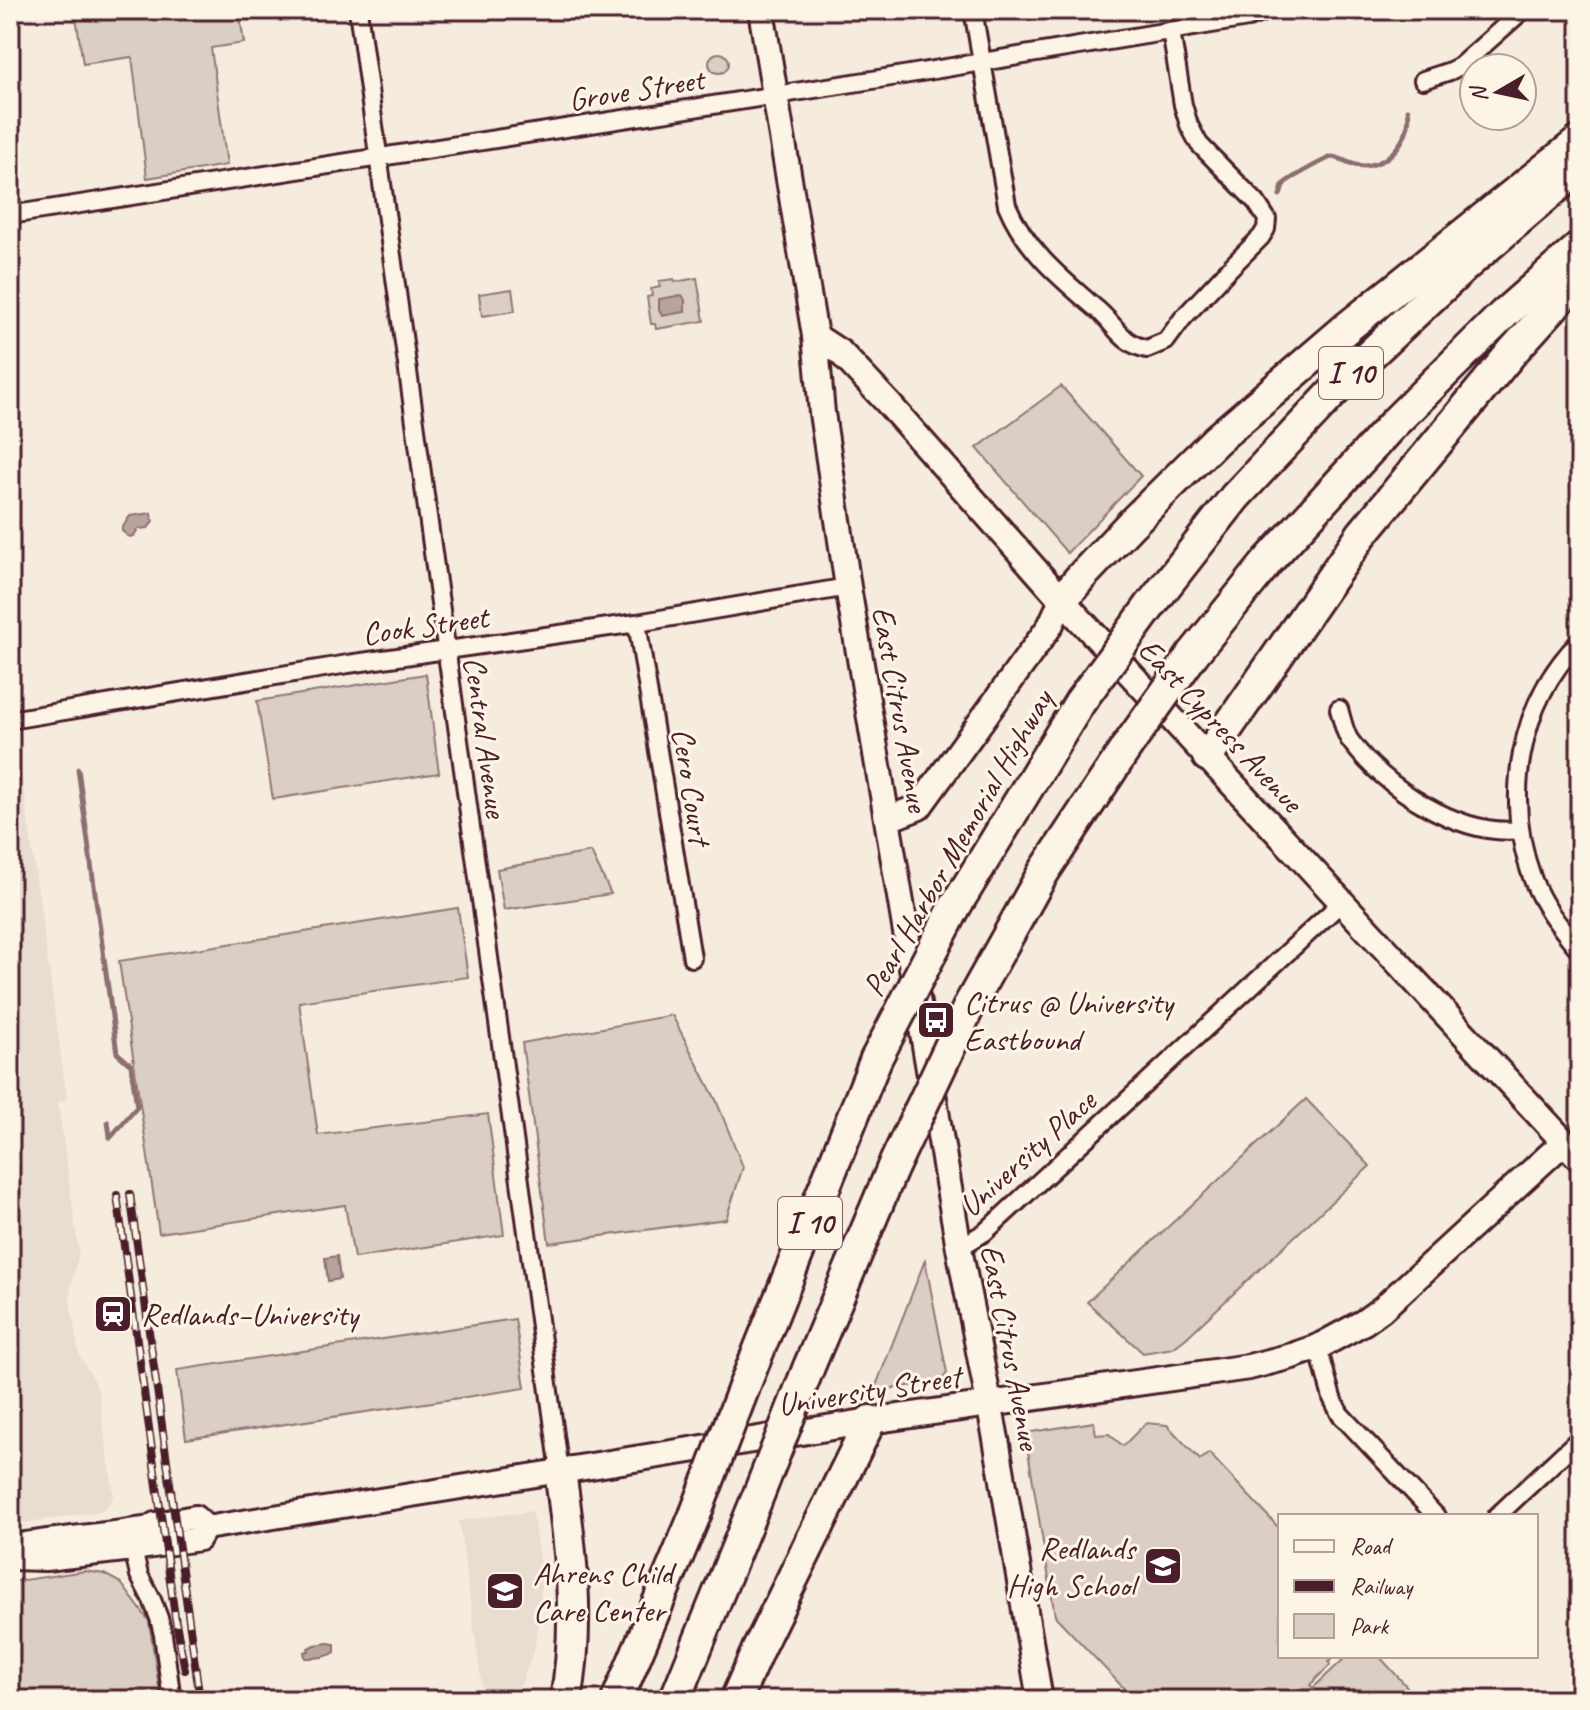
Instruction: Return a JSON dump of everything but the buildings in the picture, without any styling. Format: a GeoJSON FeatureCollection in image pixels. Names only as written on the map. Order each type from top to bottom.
{"type":"FeatureCollection","features":[{"type":"Feature","properties":{"kind":"highway"},"geometry":{"type":"LineString","coordinates":[[1062,600],[1121,535],[1216,440],[1349,326],[1580,141]]}},
{"type":"Feature","properties":{"kind":"highway","name":"Pearl Harbor Memorial Highway"},"geometry":{"type":"LineString","coordinates":[[617,1700],[695,1515],[876,1059],[955,907],[1080,702],[1235,497],[1358,366],[1467,264],[1580,167]]}},
{"type":"Feature","properties":{"kind":"highway","name":"I 10"},"geometry":{"type":"LineString","coordinates":[[675,1700],[893,1167],[971,1002],[1043,873],[1193,654],[1268,561],[1394,423],[1504,314],[1580,247]]}},
{"type":"Feature","properties":{"kind":"highway"},"geometry":{"type":"LineString","coordinates":[[1208,756],[1362,534],[1513,351],[1580,277]]}},
{"type":"Feature","properties":{"kind":"highway"},"geometry":{"type":"LineString","coordinates":[[736,1700],[870,1421]]}},
{"type":"Feature","properties":{"kind":"highway"},"geometry":{"type":"LineString","coordinates":[[560,1471],[570,1552],[573,1613],[572,1665],[566,1700]]}},
{"type":"Feature","properties":{"kind":"main road","name":"East Citrus Avenue"},"geometry":{"type":"LineString","coordinates":[[761,10],[815,336],[822,413],[848,587],[959,1248],[1040,1700]]}},
{"type":"Feature","properties":{"kind":"main road","name":"East Cypress Avenue"},"geometry":{"type":"LineString","coordinates":[[815,336],[841,353],[867,380],[1062,600],[1572,1150]]}},
{"type":"Feature","properties":{"kind":"main road"},"geometry":{"type":"LineString","coordinates":[[888,819],[919,807],[1050,626],[1062,600]]}},
{"type":"Feature","properties":{"kind":"main road","name":"University Street"},"geometry":{"type":"LineString","coordinates":[[560,1471],[870,1421],[1249,1367],[1292,1356],[1318,1347],[1382,1309],[1572,1150]]}},
{"type":"Feature","properties":{"kind":"street","name":"Central Avenue"},"geometry":{"type":"LineString","coordinates":[[358,10],[560,1471]]}},
{"type":"Feature","properties":{"kind":"street"},"geometry":{"type":"LineString","coordinates":[[973,10],[1007,205],[1020,231],[1039,256],[1067,285],[1102,313],[1127,342],[1147,349],[1166,341],[1192,308],[1261,237],[1267,219],[1256,202],[1199,144],[1189,125],[1171,31]]}},
{"type":"Feature","properties":{"kind":"street","name":"Grove Street"},"geometry":{"type":"LineString","coordinates":[[10,215],[982,62],[1248,18],[1268,10]]}},
{"type":"Feature","properties":{"kind":"street"},"geometry":{"type":"LineString","coordinates":[[1423,80],[1460,66],[1523,10]]}},
{"type":"Feature","properties":{"kind":"street","name":"Cook Street"},"geometry":{"type":"LineString","coordinates":[[10,720],[446,650],[637,623],[848,587]]}},
{"type":"Feature","properties":{"kind":"street","name":"Cero Court"},"geometry":{"type":"LineString","coordinates":[[637,623],[692,958]]}},
{"type":"Feature","properties":{"kind":"street"},"geometry":{"type":"LineString","coordinates":[[1580,641],[1546,687],[1528,728],[1517,788],[1520,830],[1534,882],[1547,908],[1580,951]]}},
{"type":"Feature","properties":{"kind":"street"},"geometry":{"type":"LineString","coordinates":[[1339,709],[1347,736],[1381,774],[1412,798],[1461,822],[1505,832],[1520,830]]}},
{"type":"Feature","properties":{"kind":"street","name":"University Place"},"geometry":{"type":"LineString","coordinates":[[959,1248],[985,1232],[1342,902]]}},
{"type":"Feature","properties":{"kind":"street"},"geometry":{"type":"LineString","coordinates":[[1318,1347],[1332,1398],[1340,1414],[1434,1514]]}},
{"type":"Feature","properties":{"kind":"street"},"geometry":{"type":"LineString","coordinates":[[1499,1514],[1580,1438]]}},
{"type":"Feature","properties":{"kind":"street","name":"University Street"},"geometry":{"type":"LineString","coordinates":[[206,1527],[560,1471]]}},
{"type":"Feature","properties":{"kind":"street","name":"University Street"},"geometry":{"type":"LineString","coordinates":[[10,1549],[77,1536],[100,1536],[149,1528],[155,1524],[195,1517],[206,1527]]}},
{"type":"Feature","properties":{"kind":"street","name":"University Street"},"geometry":{"type":"LineString","coordinates":[[10,1558],[45,1559],[199,1539],[206,1527]]}},
{"type":"Feature","properties":{"kind":"street"},"geometry":{"type":"LineString","coordinates":[[133,1549],[139,1575],[161,1627],[172,1700]]}},
{"type":"Feature","properties":{"kind":"shaded area"},"geometry":{"type":"Polygon","coordinates":[[[682,295],[685,312],[662,316],[659,299],[682,295]]]}},
{"type":"Feature","properties":{"kind":"shaded area"},"geometry":{"type":"Polygon","coordinates":[[[151,513],[153,522],[148,528],[138,529],[134,536],[129,537],[122,531],[130,516],[151,513]]]}},
{"type":"Feature","properties":{"kind":"shaded area"},"geometry":{"type":"Polygon","coordinates":[[[10,690],[67,1099],[58,1102],[79,1252],[70,1299],[79,1355],[99,1394],[114,1497],[103,1511],[10,1525],[10,690]]]}},
{"type":"Feature","properties":{"kind":"shaded area"},"geometry":{"type":"Polygon","coordinates":[[[337,1256],[340,1279],[328,1281],[325,1258],[337,1256]]]}},
{"type":"Feature","properties":{"kind":"shaded area","name":"Ahrens Child Care Center"},"geometry":{"type":"Polygon","coordinates":[[[532,1511],[541,1571],[541,1610],[534,1650],[515,1700],[484,1700],[459,1521],[532,1511]]]}},
{"type":"Feature","properties":{"kind":"shaded area"},"geometry":{"type":"Polygon","coordinates":[[[335,1644],[335,1652],[324,1657],[305,1658],[304,1652],[309,1651],[308,1648],[335,1644]]]}},
{"type":"Feature","properties":{"kind":"green space"},"geometry":{"type":"Polygon","coordinates":[[[75,10],[239,10],[244,43],[211,48],[227,165],[147,178],[132,57],[83,64],[75,10]]]}},
{"type":"Feature","properties":{"kind":"green space"},"geometry":{"type":"Polygon","coordinates":[[[719,53],[726,56],[729,63],[726,70],[719,73],[712,70],[709,63],[712,56],[719,53]]]}},
{"type":"Feature","properties":{"kind":"green space"},"geometry":{"type":"Polygon","coordinates":[[[697,278],[704,321],[656,329],[655,324],[651,324],[647,297],[652,296],[651,289],[660,287],[659,281],[697,278]]]}},
{"type":"Feature","properties":{"kind":"green space"},"geometry":{"type":"Polygon","coordinates":[[[512,289],[515,311],[482,316],[479,294],[512,289]]]}},
{"type":"Feature","properties":{"kind":"green space"},"geometry":{"type":"Polygon","coordinates":[[[1061,386],[1141,476],[1067,553],[977,448],[1061,386]]]}},
{"type":"Feature","properties":{"kind":"green space"},"geometry":{"type":"Polygon","coordinates":[[[426,674],[439,773],[273,799],[257,701],[426,674]]]}},
{"type":"Feature","properties":{"kind":"green space"},"geometry":{"type":"Polygon","coordinates":[[[591,852],[611,894],[504,910],[497,869],[591,852]]]}},
{"type":"Feature","properties":{"kind":"green space"},"geometry":{"type":"Polygon","coordinates":[[[458,908],[468,977],[299,1002],[318,1135],[488,1114],[504,1235],[354,1258],[345,1205],[159,1233],[119,961],[458,908]]]}},
{"type":"Feature","properties":{"kind":"green space"},"geometry":{"type":"Polygon","coordinates":[[[672,1015],[716,1100],[743,1167],[726,1219],[549,1243],[522,1043],[672,1015]]]}},
{"type":"Feature","properties":{"kind":"green space"},"geometry":{"type":"Polygon","coordinates":[[[1306,1099],[1370,1166],[1185,1339],[1173,1348],[1143,1353],[1087,1302],[1306,1099]]]}},
{"type":"Feature","properties":{"kind":"green space"},"geometry":{"type":"Polygon","coordinates":[[[925,1260],[947,1373],[941,1381],[874,1391],[925,1260]]]}},
{"type":"Feature","properties":{"kind":"green space"},"geometry":{"type":"Polygon","coordinates":[[[515,1319],[525,1388],[186,1439],[177,1370],[515,1319]]]}},
{"type":"Feature","properties":{"kind":"green space","name":"Redlands High School"},"geometry":{"type":"Polygon","coordinates":[[[1094,1422],[1096,1435],[1109,1434],[1123,1446],[1146,1423],[1167,1425],[1200,1460],[1209,1453],[1278,1527],[1278,1658],[1333,1658],[1310,1685],[1313,1688],[1345,1658],[1381,1658],[1419,1700],[1135,1700],[1055,1616],[1025,1433],[1094,1422]]]}},
{"type":"Feature","properties":{"kind":"green space"},"geometry":{"type":"Polygon","coordinates":[[[85,1571],[104,1574],[121,1583],[149,1621],[161,1700],[10,1700],[10,1582],[85,1571]]]}},
{"type":"Feature","properties":{"kind":"waterway"},"geometry":{"type":"LineString","coordinates":[[1280,195],[1286,182],[1332,157],[1362,166],[1382,161],[1403,139],[1409,120],[1408,110]]}},
{"type":"Feature","properties":{"kind":"waterway"},"geometry":{"type":"LineString","coordinates":[[78,769],[117,1053],[131,1065],[137,1107],[110,1138]]}},
{"type":"Feature","properties":{"kind":"waterway"},"geometry":{"type":"LineString","coordinates":[[108,1122],[110,1136]]}},
{"type":"Feature","properties":{"kind":"railway"},"geometry":{"type":"LineString","coordinates":[[130,1194],[200,1700]]}},
{"type":"Feature","properties":{"kind":"railway"},"geometry":{"type":"LineString","coordinates":[[117,1195],[185,1670]]}},
{"type":"Feature","properties":{"kind":"place","name":"Citrus @ University Eastbound"},"geometry":{"type":"Point","coordinates":[936,1020]}},
{"type":"Feature","properties":{"kind":"place","name":"Redlands–University"},"geometry":{"type":"Point","coordinates":[113,1314]}},
{"type":"Feature","properties":{"kind":"place","name":"Redlands High School"},"geometry":{"type":"Point","coordinates":[1163,1566]}},
{"type":"Feature","properties":{"kind":"place","name":"Ahrens Child Care Center"},"geometry":{"type":"Point","coordinates":[505,1591]}}]}
